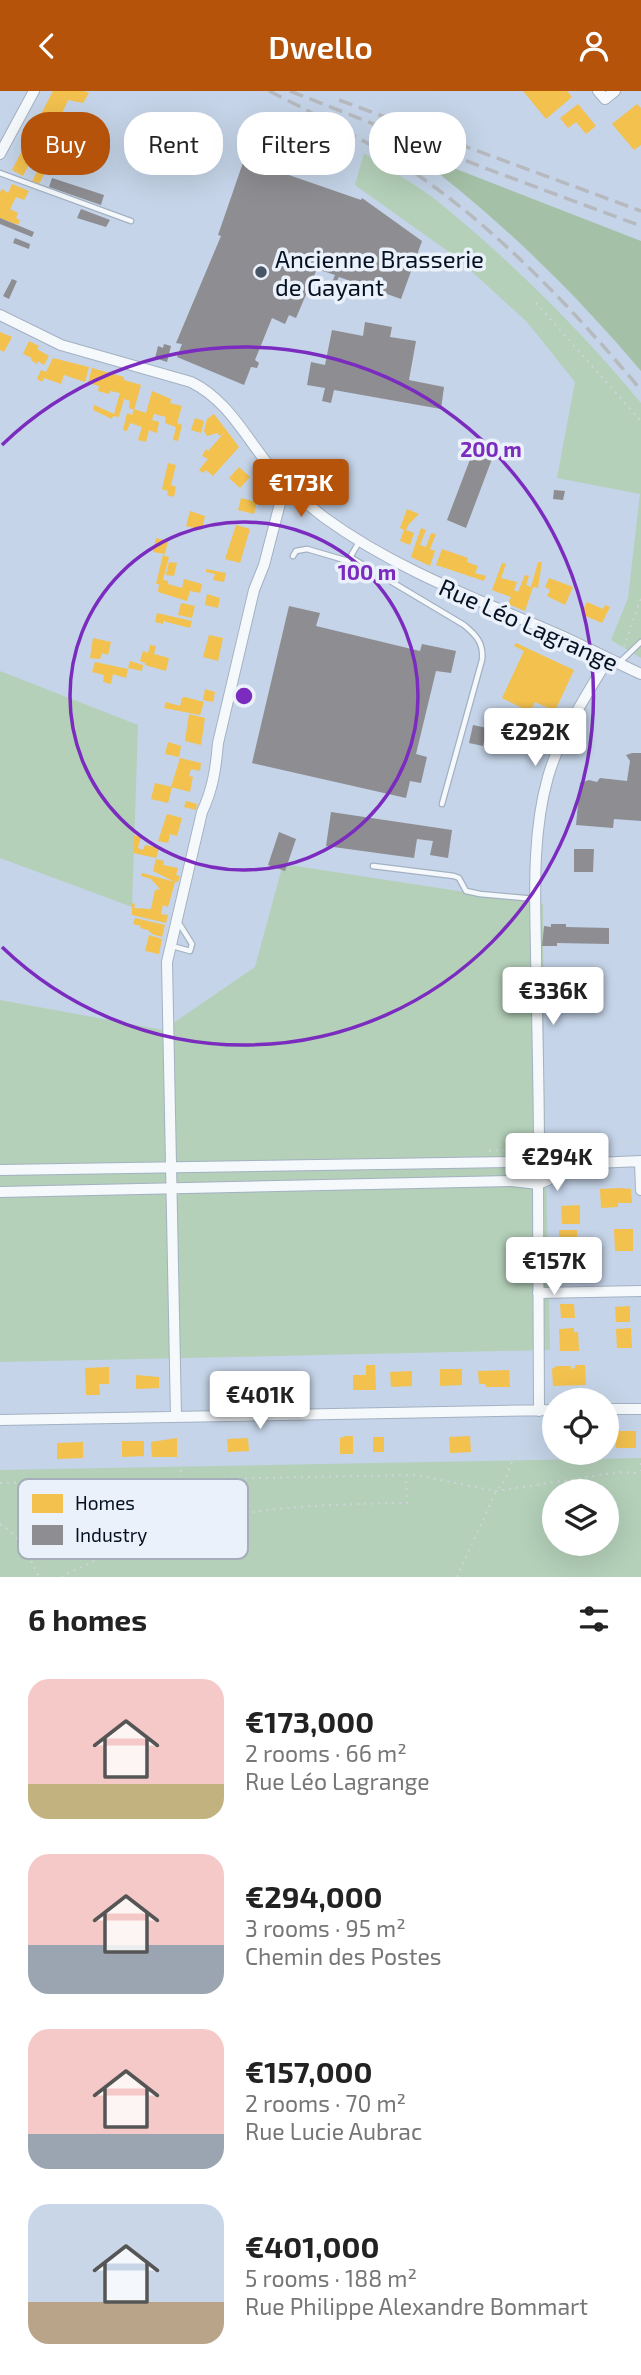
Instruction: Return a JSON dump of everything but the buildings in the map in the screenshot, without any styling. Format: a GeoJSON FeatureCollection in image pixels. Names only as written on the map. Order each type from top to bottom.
{"type":"FeatureCollection","features":[{"type":"Feature","properties":{"kind":"street"},"geometry":{"type":"LineString","coordinates":[[0,154],[34,91]]}},
{"type":"Feature","properties":{"kind":"street"},"geometry":{"type":"LineString","coordinates":[[598,91],[605,99],[615,91]]}},
{"type":"Feature","properties":{"kind":"street","name":"Rue Léo Lagrange"},"geometry":{"type":"LineString","coordinates":[[0,316],[61,345],[191,383],[206,390],[230,413],[285,484],[315,510],[360,541],[434,581],[641,674]]}},
{"type":"Feature","properties":{"kind":"street"},"geometry":{"type":"LineString","coordinates":[[180,1417],[167,967],[202,812],[217,765],[218,743],[254,590],[264,565],[285,484]]}},
{"type":"Feature","properties":{"kind":"street"},"geometry":{"type":"LineString","coordinates":[[539,1155],[536,899],[540,820],[547,779],[575,715],[613,661]]}},
{"type":"Feature","properties":{"kind":"street"},"geometry":{"type":"LineString","coordinates":[[0,1170],[513,1162],[539,1155],[546,1157],[551,1165],[550,1178],[534,1183],[0,1192]]}},
{"type":"Feature","properties":{"kind":"street"},"geometry":{"type":"LineString","coordinates":[[527,1160],[523,1171],[534,1183],[538,1293],[535,1411]]}},
{"type":"Feature","properties":{"kind":"street"},"geometry":{"type":"LineString","coordinates":[[551,1165],[641,1161],[641,1190]]}},
{"type":"Feature","properties":{"kind":"street"},"geometry":{"type":"LineString","coordinates":[[538,1293],[641,1291]]}},
{"type":"Feature","properties":{"kind":"street"},"geometry":{"type":"LineString","coordinates":[[619,1409],[641,1409]]}},
{"type":"Feature","properties":{"kind":"street"},"geometry":{"type":"LineString","coordinates":[[0,1420],[542,1411]]}},
{"type":"Feature","properties":{"kind":"lane"},"geometry":{"type":"LineString","coordinates":[[0,173],[131,221]]}},
{"type":"Feature","properties":{"kind":"lane"},"geometry":{"type":"LineString","coordinates":[[293,556],[296,551],[307,549],[348,561],[360,541]]}},
{"type":"Feature","properties":{"kind":"lane"},"geometry":{"type":"LineString","coordinates":[[350,557],[464,625],[478,637],[483,651],[482,660],[442,804]]}},
{"type":"Feature","properties":{"kind":"lane"},"geometry":{"type":"LineString","coordinates":[[613,661],[641,642]]}},
{"type":"Feature","properties":{"kind":"lane"},"geometry":{"type":"LineString","coordinates":[[373,866],[454,876],[459,878],[466,891],[536,899]]}},
{"type":"Feature","properties":{"kind":"lane"},"geometry":{"type":"LineString","coordinates":[[171,946],[190,951],[192,944],[177,919]]}},
{"type":"Feature","properties":{"kind":"path"},"geometry":{"type":"LineString","coordinates":[[536,303],[641,421]]}},
{"type":"Feature","properties":{"kind":"path"},"geometry":{"type":"LineString","coordinates":[[613,661],[641,598]]}},
{"type":"Feature","properties":{"kind":"path"},"geometry":{"type":"LineString","coordinates":[[484,1151],[522,1149],[530,1144],[641,1143]]}},
{"type":"Feature","properties":{"kind":"path"},"geometry":{"type":"LineString","coordinates":[[180,1417],[185,1432],[179,1432],[181,1479],[415,1475],[496,1491],[619,1472],[641,1472],[641,1409]]}},
{"type":"Feature","properties":{"kind":"path"},"geometry":{"type":"LineString","coordinates":[[457,1577],[496,1491],[505,1480],[525,1427],[532,1425],[535,1411]]}},
{"type":"Feature","properties":{"kind":"path"},"geometry":{"type":"LineString","coordinates":[[248,1514],[279,1509],[407,1503],[406,1475]]}},
{"type":"Feature","properties":{"kind":"path"},"geometry":{"type":"LineString","coordinates":[[0,1483],[18,1483]]}},
{"type":"Feature","properties":{"kind":"path"},"geometry":{"type":"LineString","coordinates":[[0,1524],[18,1539]]}},
{"type":"Feature","properties":{"kind":"path"},"geometry":{"type":"LineString","coordinates":[[30,1559],[39,1577]]}},
{"type":"Feature","properties":{"kind":"path"},"geometry":{"type":"LineString","coordinates":[[61,1577],[95,1559]]}},
{"type":"Feature","properties":{"kind":"green space"},"geometry":{"type":"Polygon","coordinates":[[[364,153],[369,156],[369,175],[398,175],[428,194],[464,223],[544,297],[641,403],[641,658],[611,640],[628,598],[640,494],[557,478],[575,382],[527,322],[456,257],[355,185],[364,153]]]}},
{"type":"Feature","properties":{"kind":"green space"},"geometry":{"type":"Polygon","coordinates":[[[466,173],[641,241],[641,371],[560,282],[442,175],[466,175],[466,173]]]}},
{"type":"Feature","properties":{"kind":"green space"},"geometry":{"type":"Polygon","coordinates":[[[0,671],[138,725],[132,907],[0,858],[0,671]]]}},
{"type":"Feature","properties":{"kind":"green space"},"geometry":{"type":"Polygon","coordinates":[[[283,864],[543,904],[550,1350],[0,1362],[0,1000],[163,1030],[255,967],[283,864]]]}},
{"type":"Feature","properties":{"kind":"green space"},"geometry":{"type":"Polygon","coordinates":[[[619,1458],[641,1458],[641,1577],[0,1577],[0,1470],[542,1460],[542,1465],[619,1465],[619,1458]]]}},
{"type":"Feature","properties":{"kind":"railway"},"geometry":{"type":"LineString","coordinates":[[269,91],[392,158],[442,192],[532,271],[588,329],[641,390]]}},
{"type":"Feature","properties":{"kind":"railway"},"geometry":{"type":"LineString","coordinates":[[290,91],[641,226]]}},
{"type":"Feature","properties":{"kind":"railway"},"geometry":{"type":"LineString","coordinates":[[339,100],[641,211]]}},
{"type":"Feature","properties":{"kind":"place","name":"Ancienne Brasserie de Gayant"},"geometry":{"type":"Point","coordinates":[261,272]}}]}
